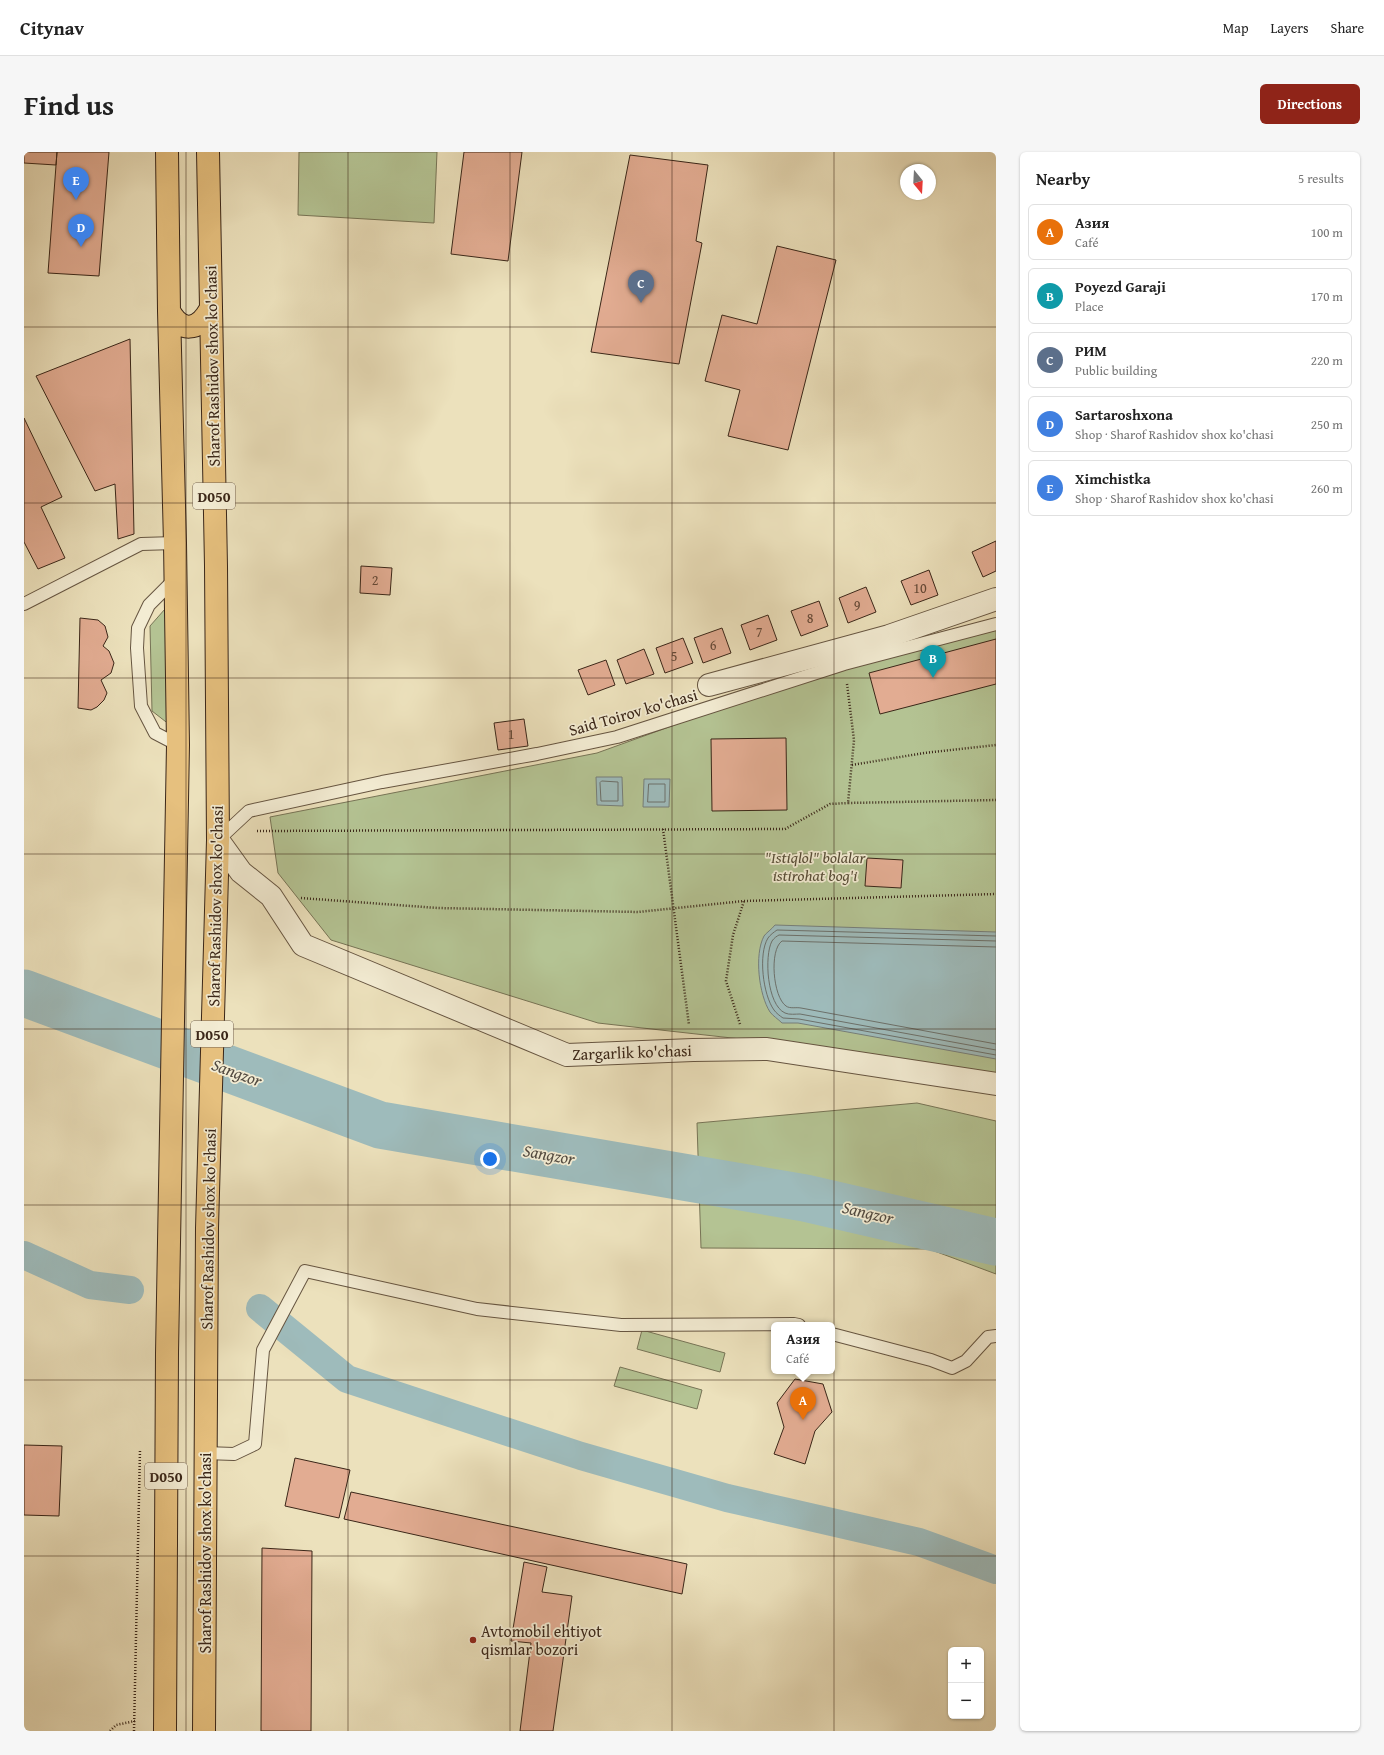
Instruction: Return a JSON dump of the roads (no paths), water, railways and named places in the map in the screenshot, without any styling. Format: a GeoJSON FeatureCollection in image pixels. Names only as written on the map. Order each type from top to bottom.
{"type":"FeatureCollection","features":[{"type":"Feature","properties":{"kind":"main road","name":"D050"},"geometry":{"type":"LineString","coordinates":[[165,1731],[169,1222],[178,745],[175,543],[168,311],[167,152]]}},
{"type":"Feature","properties":{"kind":"main road","name":"Sharof Rashidov shox ko'chasi"},"geometry":{"type":"LineString","coordinates":[[204,1731],[206,1228],[218,840],[216,566],[208,152]]}},
{"type":"Feature","properties":{"kind":"main road"},"geometry":{"type":"LineString","coordinates":[[168,311],[178,324],[188,327],[198,325],[205,319],[210,310]]}},
{"type":"Feature","properties":{"kind":"street"},"geometry":{"type":"LineString","coordinates":[[709,685],[889,636],[996,599]]}},
{"type":"Feature","properties":{"kind":"street","name":"Zargarlik ko'chasi"},"geometry":{"type":"LineString","coordinates":[[218,840],[241,872],[271,896],[303,945],[567,1054],[767,1049],[996,1084]]}},
{"type":"Feature","properties":{"kind":"lane"},"geometry":{"type":"LineString","coordinates":[[24,604],[141,544],[175,543]]}},
{"type":"Feature","properties":{"kind":"lane"},"geometry":{"type":"LineString","coordinates":[[175,579],[149,605],[138,628],[137,648],[141,706],[155,733],[178,745]]}},
{"type":"Feature","properties":{"kind":"lane","name":"Said Toirov ko'chasi"},"geometry":{"type":"LineString","coordinates":[[218,840],[249,811],[382,782],[537,754],[618,736],[844,664],[996,624]]}},
{"type":"Feature","properties":{"kind":"lane"},"geometry":{"type":"LineString","coordinates":[[205,1453],[234,1454],[255,1444],[263,1350],[305,1271],[477,1309],[621,1325],[771,1324]]}},
{"type":"Feature","properties":{"kind":"lane"},"geometry":{"type":"LineString","coordinates":[[835,1335],[931,1360],[952,1368],[966,1361],[988,1337],[996,1336]]}},
{"type":"Feature","properties":{"kind":"water"},"geometry":{"type":"Polygon","coordinates":[[[596,777],[622,777],[623,806],[597,805],[596,777]]]}},
{"type":"Feature","properties":{"kind":"water"},"geometry":{"type":"Polygon","coordinates":[[[644,779],[670,779],[669,807],[643,807],[644,779]]]}},
{"type":"Feature","properties":{"kind":"water"},"geometry":{"type":"Polygon","coordinates":[[[775,925],[996,932],[996,1059],[798,1023],[782,1023],[770,1012],[766,1005],[759,975],[759,954],[761,944],[764,936],[775,925]]]}},
{"type":"Feature","properties":{"kind":"waterway","name":"Sangzor"},"geometry":{"type":"LineString","coordinates":[[24,993],[380,1125],[805,1198],[996,1242]]}},
{"type":"Feature","properties":{"kind":"waterway"},"geometry":{"type":"LineString","coordinates":[[24,1255],[90,1285],[130,1290]]}},
{"type":"Feature","properties":{"kind":"waterway"},"geometry":{"type":"LineString","coordinates":[[260,1308],[347,1379],[581,1456],[727,1498],[919,1542],[996,1570]]}},
{"type":"Feature","properties":{"kind":"place","name":"Ximchistka"},"geometry":{"type":"Point","coordinates":[76,200]}},
{"type":"Feature","properties":{"kind":"place","name":"Sartaroshxona"},"geometry":{"type":"Point","coordinates":[81,247]}},
{"type":"Feature","properties":{"kind":"place","name":"РИМ"},"geometry":{"type":"Point","coordinates":[641,303]}},
{"type":"Feature","properties":{"kind":"place","name":"Poyezd Garaji"},"geometry":{"type":"Point","coordinates":[933,678]}},
{"type":"Feature","properties":{"kind":"place","name":"Азия"},"geometry":{"type":"Point","coordinates":[803,1420]}},
{"type":"Feature","properties":{"kind":"place","name":"Avtomobil ehtiyot qismlar bozori"},"geometry":{"type":"Point","coordinates":[473,1640]}},
{"type":"Feature","properties":{"kind":"park label","name":"\"Istiqlol\" bolalar istirohat bog'i"},"geometry":{"type":"Point","coordinates":[815,866]}}]}
